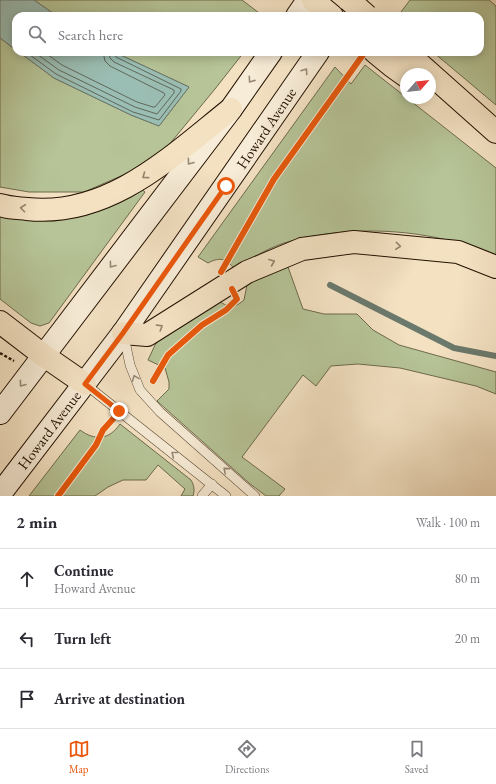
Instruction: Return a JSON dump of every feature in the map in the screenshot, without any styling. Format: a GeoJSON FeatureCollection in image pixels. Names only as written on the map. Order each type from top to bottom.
{"type":"FeatureCollection","features":[{"type":"Feature","properties":{"kind":"highway"},"geometry":{"type":"LineString","coordinates":[[313,0],[327,12]]}},
{"type":"Feature","properties":{"kind":"highway"},"geometry":{"type":"LineString","coordinates":[[349,0],[362,12]]}},
{"type":"Feature","properties":{"kind":"highway"},"geometry":{"type":"LineString","coordinates":[[384,56],[401,64],[496,132]]}},
{"type":"Feature","properties":{"kind":"highway"},"geometry":{"type":"LineString","coordinates":[[436,96],[496,136]]}},
{"type":"Feature","properties":{"kind":"highway"},"geometry":{"type":"LineString","coordinates":[[0,205],[42,211],[74,208],[105,198],[140,180],[231,109]]}},
{"type":"Feature","properties":{"kind":"highway"},"geometry":{"type":"LineString","coordinates":[[123,333],[146,335],[247,272],[302,249],[354,242],[458,252],[496,266]]}},
{"type":"Feature","properties":{"kind":"highway"},"geometry":{"type":"LineString","coordinates":[[0,322],[43,355],[85,384]]}},
{"type":"Feature","properties":{"kind":"main road"},"geometry":{"type":"LineString","coordinates":[[300,12],[308,0]]}},
{"type":"Feature","properties":{"kind":"main road"},"geometry":{"type":"LineString","coordinates":[[347,12],[356,0]]}},
{"type":"Feature","properties":{"kind":"main road"},"geometry":{"type":"LineString","coordinates":[[0,412],[231,109],[268,56]]}},
{"type":"Feature","properties":{"kind":"main road","name":"Howard Avenue"},"geometry":{"type":"LineString","coordinates":[[0,494],[123,333],[315,56]]}},
{"type":"Feature","properties":{"kind":"lane"},"geometry":{"type":"LineString","coordinates":[[123,333],[130,365],[140,390],[160,412],[255,496]]}},
{"type":"Feature","properties":{"kind":"lane"},"geometry":{"type":"LineString","coordinates":[[85,384],[226,496]]}},
{"type":"Feature","properties":{"kind":"lane"},"geometry":{"type":"LineString","coordinates":[[202,496],[212,484]]}},
{"type":"Feature","properties":{"kind":"path"},"geometry":{"type":"LineString","coordinates":[[0,353],[16,363]]}},
{"type":"Feature","properties":{"kind":"green space"},"geometry":{"type":"Polygon","coordinates":[[[34,0],[242,0],[258,12],[51,12],[34,0]]]}},
{"type":"Feature","properties":{"kind":"green space"},"geometry":{"type":"Polygon","coordinates":[[[410,0],[489,0],[496,6],[496,105],[438,56],[484,56],[484,12],[401,12],[410,0]]]}},
{"type":"Feature","properties":{"kind":"green space"},"geometry":{"type":"Polygon","coordinates":[[[0,38],[12,47],[12,56],[24,56],[54,78],[131,115],[159,126],[189,87],[123,56],[241,56],[168,146],[128,173],[84,192],[29,192],[0,187],[0,38]]]}},
{"type":"Feature","properties":{"kind":"green space"},"geometry":{"type":"Polygon","coordinates":[[[365,65],[400,93],[400,104],[415,104],[496,168],[496,255],[435,237],[394,232],[352,231],[311,236],[284,243],[269,249],[234,269],[226,261],[219,259],[208,263],[198,257],[335,67],[351,84],[365,65]]]}},
{"type":"Feature","properties":{"kind":"green space"},"geometry":{"type":"Polygon","coordinates":[[[140,188],[145,192],[49,323],[40,326],[31,323],[0,299],[0,212],[140,188]]]}},
{"type":"Feature","properties":{"kind":"green space"},"geometry":{"type":"Polygon","coordinates":[[[288,267],[303,309],[324,314],[357,314],[373,330],[399,345],[496,372],[496,394],[476,386],[400,368],[358,364],[331,366],[316,386],[303,375],[242,457],[285,489],[279,496],[266,496],[249,483],[157,401],[169,389],[169,382],[165,368],[148,360],[155,345],[164,334],[215,298],[226,305],[236,305],[244,300],[248,280],[288,267]]]}},
{"type":"Feature","properties":{"kind":"green space"},"geometry":{"type":"Polygon","coordinates":[[[120,424],[191,480],[194,488],[193,496],[181,496],[185,489],[158,465],[146,480],[123,480],[108,487],[95,496],[29,496],[80,430],[91,436],[102,437],[111,433],[120,424]]]}},
{"type":"Feature","properties":{"kind":"water"},"geometry":{"type":"Polygon","coordinates":[[[0,0],[34,0],[51,12],[12,12],[12,47],[0,38],[0,0]]]}},
{"type":"Feature","properties":{"kind":"water"},"geometry":{"type":"Polygon","coordinates":[[[24,56],[123,56],[189,87],[159,126],[131,115],[54,78],[24,56]]]}},
{"type":"Feature","properties":{"kind":"waterway"},"geometry":{"type":"LineString","coordinates":[[330,285],[454,348],[496,356]]}},
{"type":"Feature","properties":{"kind":"cycle path"},"geometry":{"type":"LineString","coordinates":[[221,272],[274,179],[362,56]]}},
{"type":"Feature","properties":{"kind":"cycle path"},"geometry":{"type":"LineString","coordinates":[[153,381],[168,355],[202,325],[226,310],[237,299],[232,289]]}},
{"type":"Feature","properties":{"kind":"cycle path"},"geometry":{"type":"LineString","coordinates":[[58,496],[96,445],[103,430],[113,419]]}},
{"type":"Feature","properties":{"kind":"route"},"geometry":{"type":"LineString","coordinates":[[119,411],[85,384],[123,333],[226,186]]}}]}
